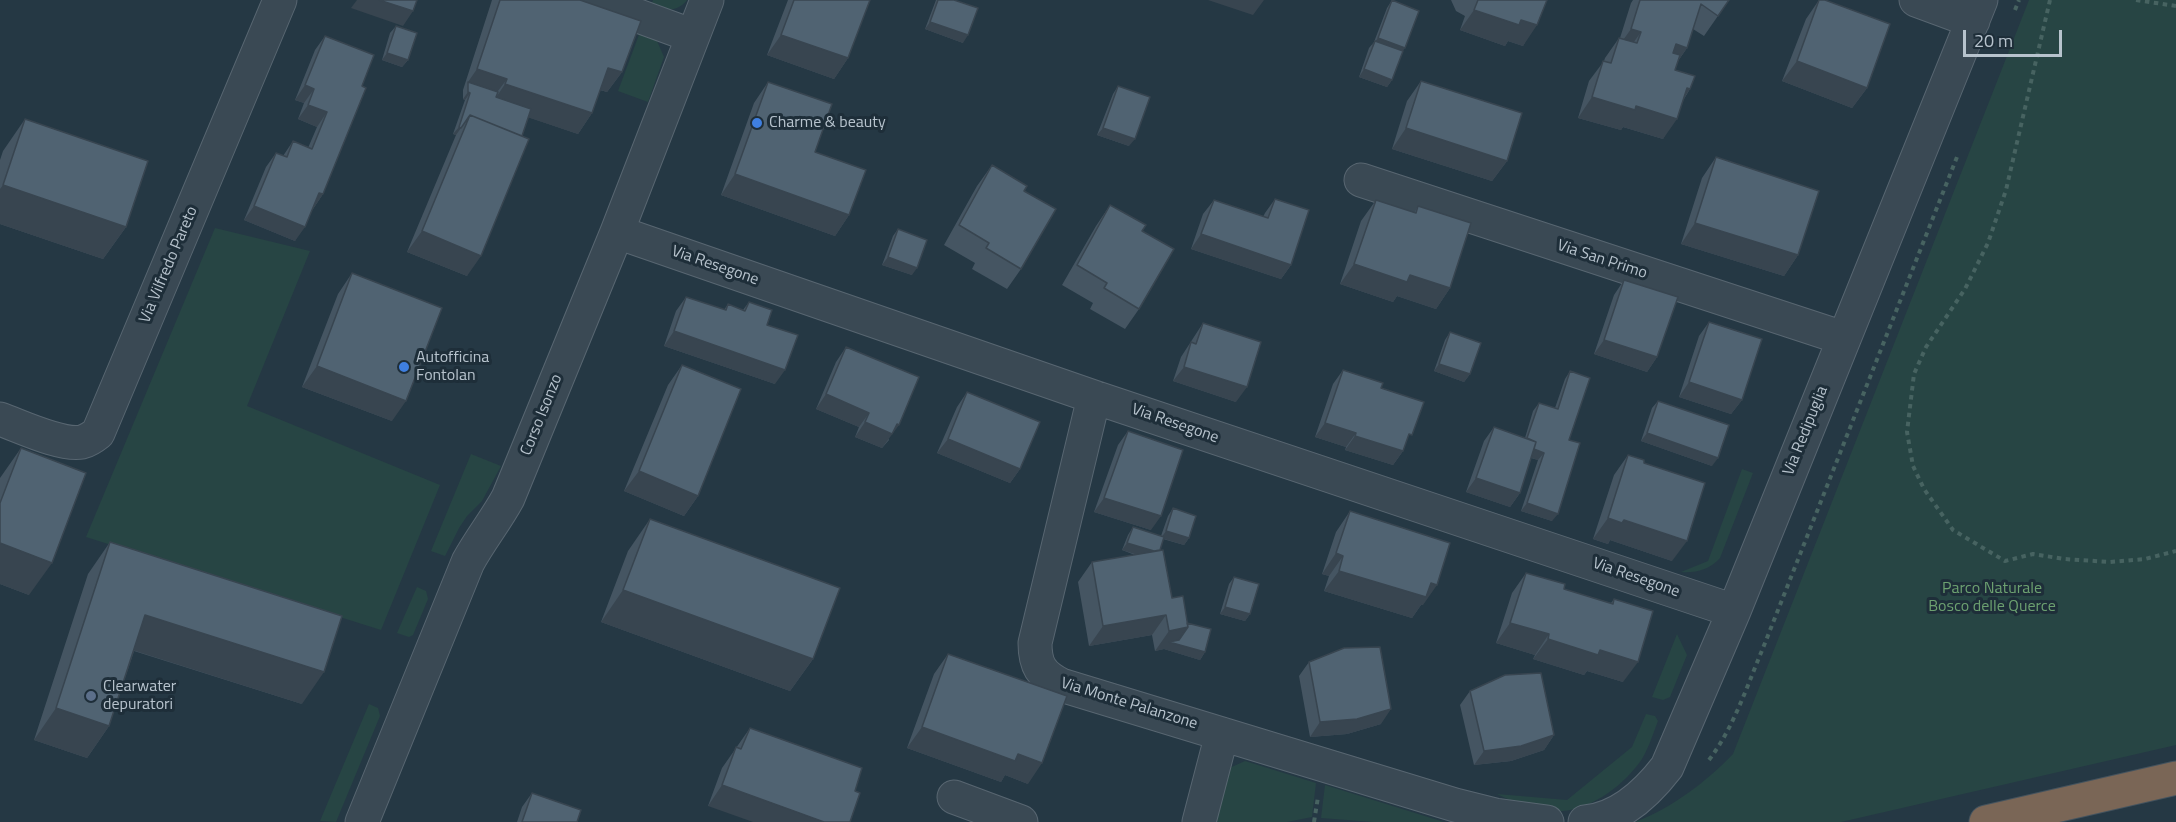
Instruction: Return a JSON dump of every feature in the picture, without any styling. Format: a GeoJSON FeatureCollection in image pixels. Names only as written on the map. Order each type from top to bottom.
{"type":"FeatureCollection","features":[{"type":"Feature","properties":{"kind":"highway"},"geometry":{"type":"LineString","coordinates":[[1986,822],[2176,778]]}},
{"type":"Feature","properties":{"kind":"street","name":"Via Vilfredo Pareto"},"geometry":{"type":"LineString","coordinates":[[0,420],[68,441],[80,442],[98,433],[280,0]]}},
{"type":"Feature","properties":{"kind":"street"},"geometry":{"type":"LineString","coordinates":[[575,0],[633,14],[693,36]]}},
{"type":"Feature","properties":{"kind":"street","name":"Corso Isonzo"},"geometry":{"type":"LineString","coordinates":[[362,822],[468,562],[508,498],[617,232],[707,0]]}},
{"type":"Feature","properties":{"kind":"street"},"geometry":{"type":"LineString","coordinates":[[1916,0],[1977,10]]}},
{"type":"Feature","properties":{"kind":"street","name":"Via Redipuglia"},"geometry":{"type":"LineString","coordinates":[[1585,822],[1615,814],[1636,801],[1667,767],[1734,611],[1977,10]]}},
{"type":"Feature","properties":{"kind":"street","name":"Via San Primo"},"geometry":{"type":"LineString","coordinates":[[1361,180],[1843,338]]}},
{"type":"Feature","properties":{"kind":"street","name":"Via Resegone"},"geometry":{"type":"LineString","coordinates":[[617,232],[1094,397],[1734,611]]}},
{"type":"Feature","properties":{"kind":"street","name":"Via Monte Palanzone"},"geometry":{"type":"LineString","coordinates":[[1094,397],[1035,643],[1035,657],[1049,679],[1455,805],[1495,815],[1547,822]]}},
{"type":"Feature","properties":{"kind":"street"},"geometry":{"type":"LineString","coordinates":[[1199,822],[1222,734]]}},
{"type":"Feature","properties":{"kind":"street"},"geometry":{"type":"LineString","coordinates":[[954,797],[1022,822]]}},
{"type":"Feature","properties":{"kind":"path"},"geometry":{"type":"LineString","coordinates":[[2014,11],[2019,0]]}},
{"type":"Feature","properties":{"kind":"path"},"geometry":{"type":"LineString","coordinates":[[2050,0],[2006,190],[1988,243],[1965,289],[1926,347],[1914,374],[1907,432],[1913,466],[1924,489],[1953,530],[2006,561],[2033,554],[2064,560],[2145,559],[2176,551]]}},
{"type":"Feature","properties":{"kind":"path"},"geometry":{"type":"LineString","coordinates":[[2136,0],[2176,6]]}},
{"type":"Feature","properties":{"kind":"path"},"geometry":{"type":"LineString","coordinates":[[1763,648],[1958,153]]}},
{"type":"Feature","properties":{"kind":"green space"},"geometry":{"type":"Polygon","coordinates":[[[653,0],[687,0],[675,9],[661,9],[651,6],[653,0]]]}},
{"type":"Feature","properties":{"kind":"green space","name":"Parco Naturale Bosco delle Querce"},"geometry":{"type":"Polygon","coordinates":[[[2029,0],[2176,0],[2176,745],[1841,822],[1635,822],[1688,793],[1733,754],[2029,0]]]}},
{"type":"Feature","properties":{"kind":"green space"},"geometry":{"type":"Polygon","coordinates":[[[640,32],[657,41],[664,57],[648,102],[618,91],[640,32]]]}},
{"type":"Feature","properties":{"kind":"green space"},"geometry":{"type":"Polygon","coordinates":[[[215,228],[310,251],[247,406],[440,485],[381,630],[86,537],[215,228]]]}},
{"type":"Feature","properties":{"kind":"green space"},"geometry":{"type":"Polygon","coordinates":[[[471,454],[501,466],[482,501],[459,528],[445,556],[431,551],[471,454]]]}},
{"type":"Feature","properties":{"kind":"green space"},"geometry":{"type":"Polygon","coordinates":[[[1742,469],[1753,473],[1720,558],[1702,570],[1681,572],[1708,561],[1742,469]]]}},
{"type":"Feature","properties":{"kind":"green space"},"geometry":{"type":"Polygon","coordinates":[[[417,587],[426,591],[428,599],[413,635],[409,637],[397,633],[417,587]]]}},
{"type":"Feature","properties":{"kind":"green space"},"geometry":{"type":"Polygon","coordinates":[[[1677,634],[1687,655],[1670,697],[1663,700],[1652,697],[1677,634]]]}},
{"type":"Feature","properties":{"kind":"green space"},"geometry":{"type":"Polygon","coordinates":[[[369,704],[378,708],[380,716],[336,822],[320,821],[369,704]]]}},
{"type":"Feature","properties":{"kind":"green space"},"geometry":{"type":"Polygon","coordinates":[[[1646,714],[1655,716],[1658,721],[1642,759],[1618,786],[1597,800],[1575,809],[1546,811],[1497,794],[1567,800],[1632,747],[1646,714]]]}},
{"type":"Feature","properties":{"kind":"green space"},"geometry":{"type":"Polygon","coordinates":[[[1245,761],[1316,783],[1312,817],[1287,822],[1212,822],[1225,770],[1245,761]]]}},
{"type":"Feature","properties":{"kind":"green space"},"geometry":{"type":"Polygon","coordinates":[[[1325,785],[1444,822],[1373,822],[1321,818],[1325,785]]]}},
{"type":"Feature","properties":{"kind":"building"},"geometry":{"type":"Polygon","coordinates":[[[379,0],[417,0],[413,11],[379,0]]]}},
{"type":"Feature","properties":{"kind":"building"},"geometry":{"type":"Polygon","coordinates":[[[500,0],[580,0],[641,21],[622,72],[608,68],[592,113],[505,84],[507,79],[477,69],[500,0]]]}},
{"type":"Feature","properties":{"kind":"building"},"geometry":{"type":"Polygon","coordinates":[[[794,0],[870,0],[848,58],[781,35],[794,0]]]}},
{"type":"Feature","properties":{"kind":"building"},"geometry":{"type":"Polygon","coordinates":[[[938,0],[954,0],[978,8],[968,35],[930,22],[938,0]]]}},
{"type":"Feature","properties":{"kind":"building"},"geometry":{"type":"Polygon","coordinates":[[[1392,0],[1419,11],[1405,48],[1378,38],[1392,0]]]}},
{"type":"Feature","properties":{"kind":"building"},"geometry":{"type":"Polygon","coordinates":[[[1478,0],[1547,0],[1537,25],[1521,20],[1519,25],[1474,10],[1478,0]]]}},
{"type":"Feature","properties":{"kind":"building"},"geometry":{"type":"Polygon","coordinates":[[[1640,0],[1729,0],[1718,16],[1701,4],[1687,48],[1676,44],[1673,53],[1680,55],[1675,70],[1695,76],[1690,89],[1687,88],[1677,119],[1636,106],[1635,110],[1592,97],[1603,61],[1611,63],[1619,38],[1637,43],[1641,32],[1631,29],[1640,0]]]}},
{"type":"Feature","properties":{"kind":"building"},"geometry":{"type":"Polygon","coordinates":[[[1819,0],[1825,0],[1890,24],[1867,88],[1797,61],[1819,0]]]}},
{"type":"Feature","properties":{"kind":"building"},"geometry":{"type":"Polygon","coordinates":[[[396,26],[417,33],[408,60],[387,53],[396,26]]]}},
{"type":"Feature","properties":{"kind":"building"},"geometry":{"type":"Polygon","coordinates":[[[325,36],[374,55],[362,86],[366,88],[323,194],[319,193],[305,227],[254,206],[276,153],[287,157],[293,141],[312,149],[327,112],[308,105],[314,89],[305,85],[325,36]]]}},
{"type":"Feature","properties":{"kind":"building"},"geometry":{"type":"Polygon","coordinates":[[[1375,41],[1403,51],[1392,80],[1364,69],[1375,41]]]}},
{"type":"Feature","properties":{"kind":"building"},"geometry":{"type":"Polygon","coordinates":[[[1421,81],[1522,113],[1507,161],[1406,128],[1421,81]]]}},
{"type":"Feature","properties":{"kind":"building"},"geometry":{"type":"Polygon","coordinates":[[[468,82],[498,92],[496,97],[531,109],[522,136],[470,115],[461,128],[459,127],[470,93],[468,82]]]}},
{"type":"Feature","properties":{"kind":"building"},"geometry":{"type":"Polygon","coordinates":[[[768,82],[832,104],[815,152],[866,170],[849,215],[735,174],[768,82]]]}},
{"type":"Feature","properties":{"kind":"building"},"geometry":{"type":"Polygon","coordinates":[[[1118,86],[1150,97],[1135,139],[1103,128],[1118,86]]]}},
{"type":"Feature","properties":{"kind":"building"},"geometry":{"type":"Polygon","coordinates":[[[470,115],[529,139],[481,256],[422,231],[470,115]]]}},
{"type":"Feature","properties":{"kind":"building"},"geometry":{"type":"Polygon","coordinates":[[[25,119],[148,161],[126,227],[3,185],[25,119]]]}},
{"type":"Feature","properties":{"kind":"building"},"geometry":{"type":"Polygon","coordinates":[[[1716,157],[1819,191],[1798,255],[1695,223],[1716,157]]]}},
{"type":"Feature","properties":{"kind":"building"},"geometry":{"type":"Polygon","coordinates":[[[992,165],[1027,186],[1024,191],[1056,209],[1021,269],[986,248],[989,243],[959,225],[992,165]]]}},
{"type":"Feature","properties":{"kind":"building"},"geometry":{"type":"Polygon","coordinates":[[[1275,199],[1309,210],[1291,265],[1201,234],[1214,200],[1268,218],[1275,199]]]}},
{"type":"Feature","properties":{"kind":"building"},"geometry":{"type":"Polygon","coordinates":[[[1376,200],[1416,213],[1418,206],[1471,223],[1450,288],[1410,275],[1407,282],[1354,264],[1376,200]]]}},
{"type":"Feature","properties":{"kind":"building"},"geometry":{"type":"Polygon","coordinates":[[[1110,205],[1146,225],[1142,231],[1174,249],[1139,309],[1104,288],[1107,283],[1077,265],[1110,205]]]}},
{"type":"Feature","properties":{"kind":"building"},"geometry":{"type":"Polygon","coordinates":[[[898,229],[927,240],[917,268],[888,257],[898,229]]]}},
{"type":"Feature","properties":{"kind":"building"},"geometry":{"type":"Polygon","coordinates":[[[352,273],[442,308],[406,401],[317,366],[352,273]]]}},
{"type":"Feature","properties":{"kind":"building"},"geometry":{"type":"Polygon","coordinates":[[[1624,280],[1678,297],[1657,357],[1604,340],[1624,280]]]}},
{"type":"Feature","properties":{"kind":"building"},"geometry":{"type":"Polygon","coordinates":[[[686,297],[726,310],[728,304],[745,311],[749,302],[772,310],[767,325],[798,335],[785,370],[674,331],[686,297]]]}},
{"type":"Feature","properties":{"kind":"building"},"geometry":{"type":"Polygon","coordinates":[[[1709,322],[1762,339],[1742,400],[1689,382],[1709,322]]]}},
{"type":"Feature","properties":{"kind":"building"},"geometry":{"type":"Polygon","coordinates":[[[1203,323],[1261,342],[1247,387],[1184,367],[1191,342],[1196,344],[1203,323]]]}},
{"type":"Feature","properties":{"kind":"building"},"geometry":{"type":"Polygon","coordinates":[[[1450,332],[1481,343],[1470,374],[1439,364],[1450,332]]]}},
{"type":"Feature","properties":{"kind":"building"},"geometry":{"type":"Polygon","coordinates":[[[846,347],[919,377],[899,425],[897,424],[892,434],[865,422],[869,413],[826,394],[846,347]]]}},
{"type":"Feature","properties":{"kind":"building"},"geometry":{"type":"Polygon","coordinates":[[[682,365],[741,389],[698,496],[639,471],[682,365]]]}},
{"type":"Feature","properties":{"kind":"building"},"geometry":{"type":"Polygon","coordinates":[[[1343,370],[1383,383],[1381,388],[1424,402],[1412,435],[1409,434],[1403,451],[1355,436],[1356,433],[1325,423],[1343,370]]]}},
{"type":"Feature","properties":{"kind":"building"},"geometry":{"type":"Polygon","coordinates":[[[1570,371],[1590,378],[1569,440],[1580,443],[1558,514],[1527,503],[1544,453],[1534,449],[1536,442],[1527,438],[1539,403],[1558,409],[1570,371]]]}},
{"type":"Feature","properties":{"kind":"building"},"geometry":{"type":"Polygon","coordinates":[[[967,392],[1040,422],[1020,469],[948,439],[967,392]]]}},
{"type":"Feature","properties":{"kind":"building"},"geometry":{"type":"Polygon","coordinates":[[[1658,401],[1729,425],[1718,458],[1647,433],[1658,401]]]}},
{"type":"Feature","properties":{"kind":"building"},"geometry":{"type":"Polygon","coordinates":[[[1494,427],[1536,442],[1520,493],[1476,478],[1494,427]]]}},
{"type":"Feature","properties":{"kind":"building"},"geometry":{"type":"Polygon","coordinates":[[[1128,431],[1183,450],[1161,516],[1104,498],[1128,431]]]}},
{"type":"Feature","properties":{"kind":"building"},"geometry":{"type":"Polygon","coordinates":[[[21,448],[86,473],[52,563],[0,543],[0,503],[21,448]]]}},
{"type":"Feature","properties":{"kind":"building"},"geometry":{"type":"Polygon","coordinates":[[[1628,455],[1644,460],[1644,463],[1705,483],[1687,541],[1624,520],[1622,523],[1608,518],[1628,455]]]}},
{"type":"Feature","properties":{"kind":"building"},"geometry":{"type":"Polygon","coordinates":[[[1173,508],[1196,516],[1189,538],[1166,531],[1173,508]]]}},
{"type":"Feature","properties":{"kind":"building"},"geometry":{"type":"Polygon","coordinates":[[[1350,511],[1450,543],[1437,585],[1431,583],[1426,597],[1339,571],[1343,556],[1336,553],[1350,511]]]}},
{"type":"Feature","properties":{"kind":"building"},"geometry":{"type":"Polygon","coordinates":[[[650,519],[840,588],[813,659],[623,590],[650,519]]]}},
{"type":"Feature","properties":{"kind":"building"},"geometry":{"type":"Polygon","coordinates":[[[1133,527],[1164,537],[1160,550],[1154,551],[1127,543],[1133,527]]]}},
{"type":"Feature","properties":{"kind":"building"},"geometry":{"type":"Polygon","coordinates":[[[110,542],[342,616],[324,672],[145,615],[109,726],[56,708],[110,542]]]}},
{"type":"Feature","properties":{"kind":"building"},"geometry":{"type":"Polygon","coordinates":[[[1163,550],[1172,598],[1183,596],[1188,627],[1169,631],[1166,615],[1103,626],[1092,562],[1163,550]]]}},
{"type":"Feature","properties":{"kind":"building"},"geometry":{"type":"Polygon","coordinates":[[[1526,573],[1565,584],[1564,589],[1613,604],[1614,599],[1653,611],[1638,662],[1600,650],[1598,655],[1548,639],[1549,634],[1510,623],[1526,573]]]}},
{"type":"Feature","properties":{"kind":"building"},"geometry":{"type":"Polygon","coordinates":[[[1234,577],[1259,584],[1250,614],[1225,607],[1234,577]]]}},
{"type":"Feature","properties":{"kind":"building"},"geometry":{"type":"Polygon","coordinates":[[[1187,623],[1211,629],[1205,652],[1169,642],[1179,640],[1188,627],[1187,623]]]}},
{"type":"Feature","properties":{"kind":"building"},"geometry":{"type":"Polygon","coordinates":[[[1380,647],[1391,709],[1357,719],[1320,722],[1309,662],[1344,648],[1380,647]]]}},
{"type":"Feature","properties":{"kind":"building"},"geometry":{"type":"Polygon","coordinates":[[[948,654],[1067,696],[1042,763],[1018,754],[1015,761],[922,727],[948,654]]]}},
{"type":"Feature","properties":{"kind":"building"},"geometry":{"type":"Polygon","coordinates":[[[1541,673],[1554,735],[1521,746],[1484,751],[1470,691],[1505,675],[1541,673]]]}},
{"type":"Feature","properties":{"kind":"building"},"geometry":{"type":"Polygon","coordinates":[[[750,728],[862,768],[855,791],[860,793],[850,822],[824,822],[722,785],[736,747],[741,749],[750,728]]]}},
{"type":"Feature","properties":{"kind":"building"},"geometry":{"type":"Polygon","coordinates":[[[532,793],[581,810],[577,822],[522,822],[532,793]]]}},
{"type":"Feature","properties":{"kind":"place","name":"Charme & beauty"},"geometry":{"type":"Point","coordinates":[757,123]}},
{"type":"Feature","properties":{"kind":"place","name":"Autofficina Fontolan"},"geometry":{"type":"Point","coordinates":[404,367]}},
{"type":"Feature","properties":{"kind":"place","name":"Clearwater depuratori"},"geometry":{"type":"Point","coordinates":[91,696]}}]}
